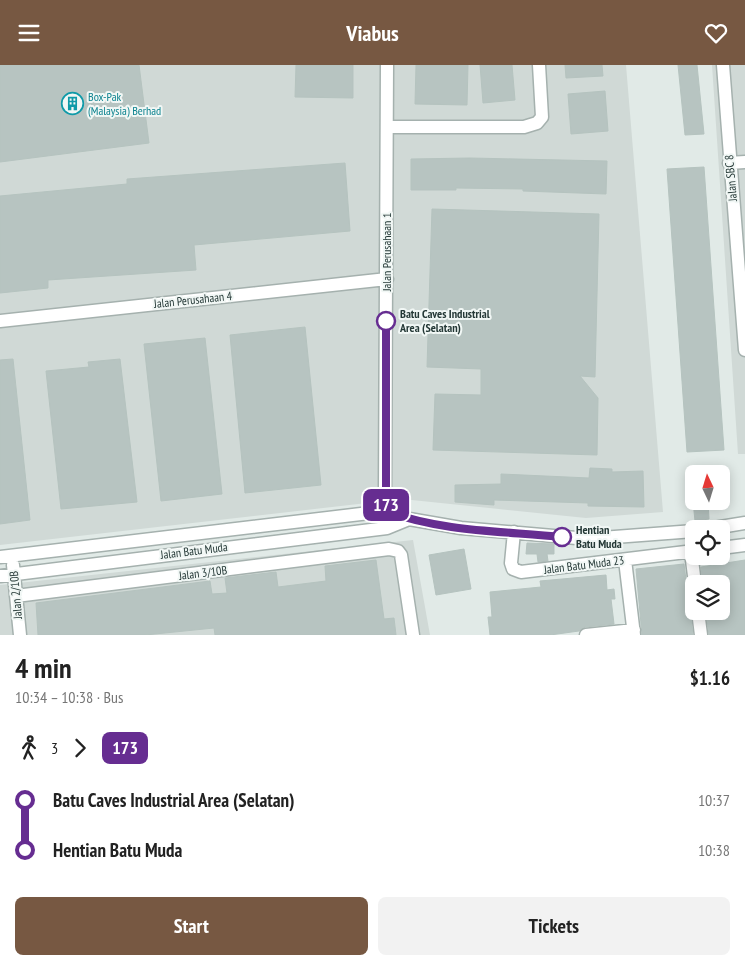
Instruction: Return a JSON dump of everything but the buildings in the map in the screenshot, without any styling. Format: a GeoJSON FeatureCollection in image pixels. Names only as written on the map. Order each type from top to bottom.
{"type":"FeatureCollection","features":[{"type":"Feature","properties":{"kind":"street","name":"Jalan Perusahaan 1"},"geometry":{"type":"LineString","coordinates":[[387,65],[387,528]]}},
{"type":"Feature","properties":{"kind":"street"},"geometry":{"type":"LineString","coordinates":[[387,127],[492,128],[524,127],[537,123],[542,117],[539,65]]}},
{"type":"Feature","properties":{"kind":"street","name":"Jalan SBC 8"},"geometry":{"type":"LineString","coordinates":[[723,65],[729,163],[743,300],[745,350]]}},
{"type":"Feature","properties":{"kind":"street"},"geometry":{"type":"LineString","coordinates":[[729,163],[745,162]]}},
{"type":"Feature","properties":{"kind":"street","name":"Jalan Perusahaan 4"},"geometry":{"type":"LineString","coordinates":[[0,321],[387,279]]}},
{"type":"Feature","properties":{"kind":"street"},"geometry":{"type":"LineString","coordinates":[[386,511],[409,519],[461,528],[588,539],[685,532]]}},
{"type":"Feature","properties":{"kind":"street","name":"Jalan Batu Muda"},"geometry":{"type":"LineString","coordinates":[[6,556],[386,511]]}},
{"type":"Feature","properties":{"kind":"street","name":"Jalan Batu Muda"},"geometry":{"type":"LineString","coordinates":[[0,575],[387,528],[409,519]]}},
{"type":"Feature","properties":{"kind":"street"},"geometry":{"type":"LineString","coordinates":[[730,525],[745,523]]}},
{"type":"Feature","properties":{"kind":"street","name":"Jalan Batu Muda 23"},"geometry":{"type":"LineString","coordinates":[[514,532],[511,563],[513,569],[520,572],[685,553]]}},
{"type":"Feature","properties":{"kind":"street"},"geometry":{"type":"LineString","coordinates":[[730,547],[745,545]]}},
{"type":"Feature","properties":{"kind":"street","name":"Jalan 3/10B"},"geometry":{"type":"LineString","coordinates":[[16,596],[389,549],[398,551],[401,555],[413,635]]}},
{"type":"Feature","properties":{"kind":"street","name":"Jalan 2/10B"},"geometry":{"type":"LineString","coordinates":[[6,556],[14,574],[20,635]]}},
{"type":"Feature","properties":{"kind":"street"},"geometry":{"type":"LineString","coordinates":[[586,635],[634,632],[625,560]]}},
{"type":"Feature","properties":{"kind":"street"},"geometry":{"type":"LineString","coordinates":[[699,620],[701,635]]}},
{"type":"Feature","properties":{"kind":"shaded area"},"geometry":{"type":"Polygon","coordinates":[[[0,65],[626,65],[663,512],[586,518],[402,499],[0,545],[0,65]]]}},
{"type":"Feature","properties":{"kind":"shaded area"},"geometry":{"type":"Polygon","coordinates":[[[712,65],[745,65],[745,454],[738,454],[712,65]]]}},
{"type":"Feature","properties":{"kind":"shaded area"},"geometry":{"type":"Polygon","coordinates":[[[413,540],[430,635],[0,635],[0,585],[413,540]]]}},
{"type":"Feature","properties":{"kind":"bus line","name":"173"},"geometry":{"type":"LineString","coordinates":[[386,321],[386,511],[409,519],[461,528],[562,537]]}},
{"type":"Feature","properties":{"kind":"place","name":"Box-Pak (Malaysia) Berhad"},"geometry":{"type":"Point","coordinates":[72,104]}},
{"type":"Feature","properties":{"kind":"place","name":"Batu Caves Industrial Area (Selatan)"},"geometry":{"type":"Point","coordinates":[386,321]}},
{"type":"Feature","properties":{"kind":"place","name":"Hentian Batu Muda"},"geometry":{"type":"Point","coordinates":[562,537]}}]}
